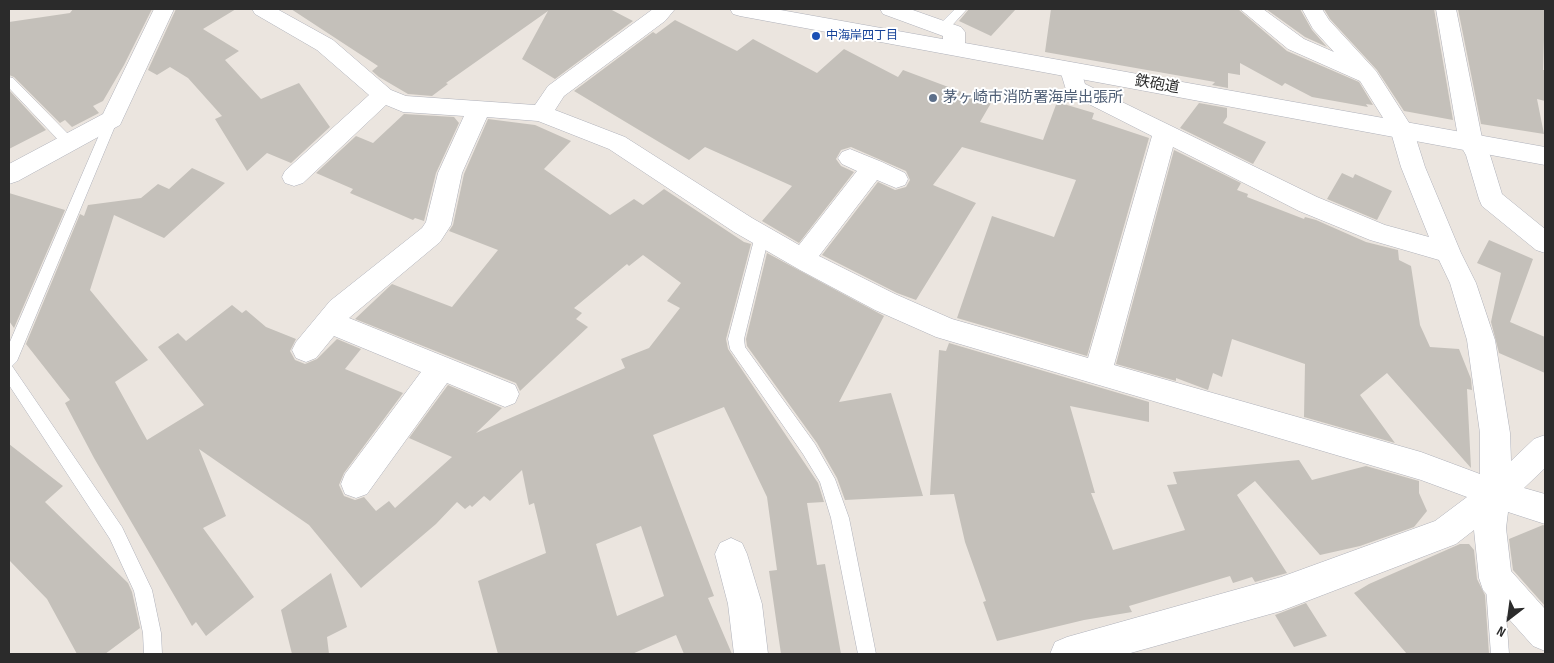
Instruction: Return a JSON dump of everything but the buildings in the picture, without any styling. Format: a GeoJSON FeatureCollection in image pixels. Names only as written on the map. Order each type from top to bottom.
{"type":"FeatureCollection","features":[{"type":"Feature","properties":{"kind":"street"},"geometry":{"type":"LineString","coordinates":[[9,174],[112,119],[164,9]]}},
{"type":"Feature","properties":{"kind":"street"},"geometry":{"type":"LineString","coordinates":[[262,9],[325,45],[384,95],[404,104],[541,113],[617,143],[762,236],[802,259],[885,302],[946,329],[1411,463],[1496,494],[1545,509]]}},
{"type":"Feature","properties":{"kind":"street"},"geometry":{"type":"LineString","coordinates":[[541,113],[556,91],[665,9]]}},
{"type":"Feature","properties":{"kind":"street","name":"鉄砲道"},"geometry":{"type":"LineString","coordinates":[[740,9],[1545,156]]}},
{"type":"Feature","properties":{"kind":"street"},"geometry":{"type":"LineString","coordinates":[[890,9],[954,32],[954,48]]}},
{"type":"Feature","properties":{"kind":"street"},"geometry":{"type":"LineString","coordinates":[[1250,9],[1296,44],[1368,76]]}},
{"type":"Feature","properties":{"kind":"street"},"geometry":{"type":"LineString","coordinates":[[1312,9],[1320,24],[1368,76],[1401,129],[1412,167],[1448,253],[1463,283],[1481,340],[1495,433],[1496,494],[1490,528],[1495,578],[1545,634]]}},
{"type":"Feature","properties":{"kind":"street"},"geometry":{"type":"LineString","coordinates":[[1446,9],[1471,142],[1478,155],[1491,199],[1545,243]]}},
{"type":"Feature","properties":{"kind":"street"},"geometry":{"type":"LineString","coordinates":[[1071,70],[1075,88],[1308,204],[1379,232],[1448,253]]}},
{"type":"Feature","properties":{"kind":"street"},"geometry":{"type":"LineString","coordinates":[[294,176],[384,95]]}},
{"type":"Feature","properties":{"kind":"street"},"geometry":{"type":"LineString","coordinates":[[306,350],[340,310],[432,235],[438,225],[450,174],[479,109]]}},
{"type":"Feature","properties":{"kind":"street"},"geometry":{"type":"LineString","coordinates":[[1097,374],[1165,132]]}},
{"type":"Feature","properties":{"kind":"street"},"geometry":{"type":"LineString","coordinates":[[850,158],[896,179]]}},
{"type":"Feature","properties":{"kind":"street"},"geometry":{"type":"LineString","coordinates":[[802,259],[873,168]]}},
{"type":"Feature","properties":{"kind":"street"},"geometry":{"type":"LineString","coordinates":[[329,322],[505,394]]}},
{"type":"Feature","properties":{"kind":"street"},"geometry":{"type":"LineString","coordinates":[[356,484],[441,368]]}},
{"type":"Feature","properties":{"kind":"street"},"geometry":{"type":"LineString","coordinates":[[1067,654],[1281,594],[1445,533],[1496,494],[1545,449]]}},
{"type":"Feature","properties":{"kind":"street"},"geometry":{"type":"LineString","coordinates":[[731,554],[745,604],[751,654]]}},
{"type":"Feature","properties":{"kind":"lane"},"geometry":{"type":"LineString","coordinates":[[943,28],[960,9]]}},
{"type":"Feature","properties":{"kind":"lane"},"geometry":{"type":"LineString","coordinates":[[9,81],[68,142]]}},
{"type":"Feature","properties":{"kind":"lane"},"geometry":{"type":"LineString","coordinates":[[9,361],[112,119]]}},
{"type":"Feature","properties":{"kind":"lane"},"geometry":{"type":"LineString","coordinates":[[762,236],[736,339],[738,349],[809,449],[827,479],[840,518],[868,654]]}},
{"type":"Feature","properties":{"kind":"lane"},"geometry":{"type":"LineString","coordinates":[[9,372],[116,533],[143,590],[152,633],[153,654]]}},
{"type":"Feature","properties":{"kind":"lane"},"geometry":{"type":"LineString","coordinates":[[1495,578],[1500,654]]}},
{"type":"Feature","properties":{"kind":"place","name":"中海岸四丁目"},"geometry":{"type":"Point","coordinates":[816,36]}},
{"type":"Feature","properties":{"kind":"place","name":"茅ヶ崎市消防署海岸出張所"},"geometry":{"type":"Point","coordinates":[933,98]}}]}
